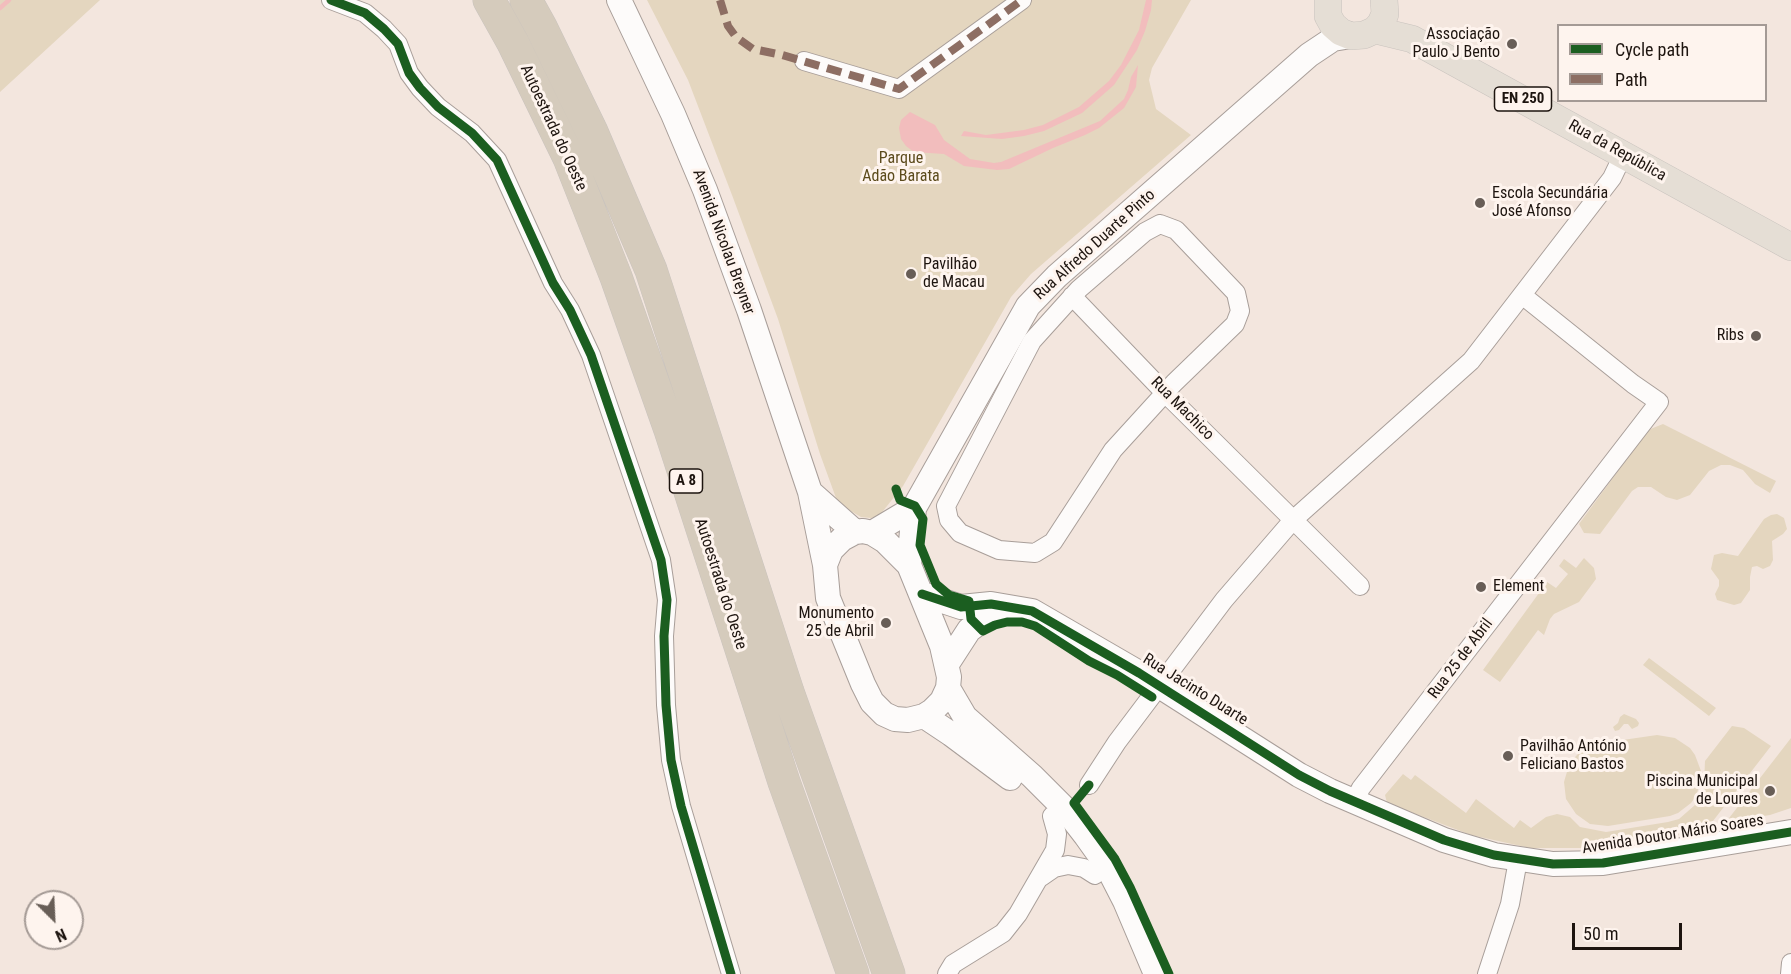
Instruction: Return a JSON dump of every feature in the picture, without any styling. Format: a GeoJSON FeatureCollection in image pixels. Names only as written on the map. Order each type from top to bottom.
{"type":"FeatureCollection","features":[{"type":"Feature","properties":{"kind":"highway","name":"Autoestrada do Oeste"},"geometry":{"type":"LineString","coordinates":[[489,0],[513,43],[569,159],[616,277],[670,430],[784,782],[853,974]]}},
{"type":"Feature","properties":{"kind":"highway","name":"Autoestrada do Oeste"},"geometry":{"type":"LineString","coordinates":[[526,0],[542,27],[592,132],[651,270],[788,692],[888,974]]}},
{"type":"Feature","properties":{"kind":"main road","name":"Avenida Nicolau Breyner"},"geometry":{"type":"LineString","coordinates":[[619,0],[673,114],[705,190],[749,310],[810,492],[825,565],[825,584],[833,614],[872,702],[884,714],[895,719],[908,720],[924,716]]}},
{"type":"Feature","properties":{"kind":"main road","name":"EN 250"},"geometry":{"type":"LineString","coordinates":[[1327,4],[1333,25],[1341,32],[1363,33],[1381,23],[1385,14],[1384,2]]}},
{"type":"Feature","properties":{"kind":"main road","name":"Rua da República"},"geometry":{"type":"LineString","coordinates":[[1384,2],[1412,39]]}},
{"type":"Feature","properties":{"kind":"main road","name":"Rua Alfredo Duarte Pinto"},"geometry":{"type":"LineString","coordinates":[[1309,55],[1327,4]]}},
{"type":"Feature","properties":{"kind":"main road","name":"Rua da República"},"geometry":{"type":"LineString","coordinates":[[1363,33],[1412,39],[1791,247]]}},
{"type":"Feature","properties":{"kind":"main road","name":"Rua Alfredo Duarte Pinto"},"geometry":{"type":"LineString","coordinates":[[909,565],[914,508],[1017,322],[1040,291],[1309,55],[1333,39],[1363,33]]}},
{"type":"Feature","properties":{"kind":"main road"},"geometry":{"type":"LineString","coordinates":[[810,492],[863,532],[885,541],[909,565],[922,594],[947,664],[949,677],[948,688],[942,701],[924,716],[1022,787],[1052,816],[1075,844],[1095,875],[1142,974]]}},
{"type":"Feature","properties":{"kind":"main road"},"geometry":{"type":"LineString","coordinates":[[825,565],[831,550],[842,539],[863,532],[914,508]]}},
{"type":"Feature","properties":{"kind":"main road","name":"Rua Jacinto Duarte"},"geometry":{"type":"LineString","coordinates":[[922,594],[961,607],[991,604],[1032,611],[1160,685],[1299,775],[1353,803]]}},
{"type":"Feature","properties":{"kind":"main road"},"geometry":{"type":"LineString","coordinates":[[947,664],[975,624],[991,614],[1019,607]]}},
{"type":"Feature","properties":{"kind":"main road"},"geometry":{"type":"LineString","coordinates":[[948,688],[965,717],[1032,776],[1065,809],[1086,836],[1106,864],[1125,901],[1156,974]]}},
{"type":"Feature","properties":{"kind":"main road","name":"Avenida Doutor Mário Soares"},"geometry":{"type":"LineString","coordinates":[[1353,803],[1444,840],[1494,855],[1553,864],[1603,863],[1791,832]]}},
{"type":"Feature","properties":{"kind":"street"},"geometry":{"type":"LineString","coordinates":[[331,0],[364,13],[384,28],[398,44],[409,73],[420,88],[438,107],[472,132],[497,160],[553,283],[570,310],[591,355],[661,560],[667,600],[664,636],[666,705],[671,760],[681,806],[731,974]]}},
{"type":"Feature","properties":{"kind":"street"},"geometry":{"type":"LineString","coordinates":[[804,62],[899,89],[1022,0]]}},
{"type":"Feature","properties":{"kind":"street"},"geometry":{"type":"LineString","coordinates":[[1089,785],[1117,742],[1224,600],[1293,520],[1471,361],[1612,178],[1623,155]]}},
{"type":"Feature","properties":{"kind":"street"},"geometry":{"type":"LineString","coordinates":[[1160,224],[1176,230],[1236,293],[1240,311],[1235,324],[1113,450],[1053,542],[1035,553],[999,550],[960,533],[948,520],[946,506],[1032,341],[1072,297],[1145,232],[1160,224]]}},
{"type":"Feature","properties":{"kind":"street","name":"Rua 25 de Abril"},"geometry":{"type":"LineString","coordinates":[[1353,803],[1362,788],[1659,402],[1633,384],[1522,295]]}},
{"type":"Feature","properties":{"kind":"street","name":"Rua Machico"},"geometry":{"type":"LineString","coordinates":[[1072,297],[1360,586]]}},
{"type":"Feature","properties":{"kind":"street"},"geometry":{"type":"LineString","coordinates":[[947,974],[953,964],[1003,933],[1018,914],[1030,890],[1041,877],[1057,843],[1052,816]]}},
{"type":"Feature","properties":{"kind":"street"},"geometry":{"type":"LineString","coordinates":[[1487,974],[1510,904],[1518,860]]}},
{"type":"Feature","properties":{"kind":"street"},"geometry":{"type":"LineString","coordinates":[[1041,877],[1054,868],[1068,865],[1084,868],[1095,875]]}},
{"type":"Feature","properties":{"kind":"street"},"geometry":{"type":"LineString","coordinates":[[1790,974],[1791,963]]}},
{"type":"Feature","properties":{"kind":"green space"},"geometry":{"type":"Polygon","coordinates":[[[0,0],[100,0],[0,92],[0,0]]]}},
{"type":"Feature","properties":{"kind":"green space","name":"Parque Adão Barata"},"geometry":{"type":"Polygon","coordinates":[[[647,0],[1191,0],[1152,68],[1149,80],[1156,109],[1191,135],[1031,274],[1011,297],[903,486],[879,516],[861,517],[842,506],[836,498],[778,319],[732,195],[688,80],[647,0]]]}},
{"type":"Feature","properties":{"kind":"green space"},"geometry":{"type":"Polygon","coordinates":[[[1663,424],[1776,481],[1770,493],[1755,484],[1743,470],[1730,465],[1721,465],[1709,471],[1690,495],[1677,500],[1666,497],[1651,487],[1638,487],[1632,491],[1600,534],[1584,533],[1579,524],[1648,430],[1663,424]]]}},
{"type":"Feature","properties":{"kind":"green space"},"geometry":{"type":"Polygon","coordinates":[[[1777,514],[1784,518],[1787,529],[1772,541],[1773,560],[1770,566],[1763,569],[1757,566],[1752,567],[1750,590],[1741,603],[1734,605],[1717,600],[1715,594],[1719,580],[1711,569],[1714,555],[1722,553],[1738,556],[1764,519],[1777,514]]]}},
{"type":"Feature","properties":{"kind":"green space"},"geometry":{"type":"Polygon","coordinates":[[[1584,558],[1594,568],[1596,579],[1579,602],[1554,614],[1544,635],[1538,630],[1500,682],[1483,670],[1547,582],[1556,588],[1568,574],[1559,566],[1564,559],[1576,568],[1584,558]]]}},
{"type":"Feature","properties":{"kind":"green space"},"geometry":{"type":"Polygon","coordinates":[[[1649,658],[1716,708],[1709,716],[1643,665],[1649,658]]]}},
{"type":"Feature","properties":{"kind":"green space"},"geometry":{"type":"Polygon","coordinates":[[[1624,714],[1636,719],[1638,726],[1632,729],[1628,724],[1624,724],[1615,731],[1613,727],[1624,714]]]}},
{"type":"Feature","properties":{"kind":"green space"},"geometry":{"type":"Polygon","coordinates":[[[1732,726],[1744,728],[1771,746],[1706,830],[1596,848],[1530,848],[1471,835],[1387,803],[1385,795],[1403,774],[1411,780],[1415,775],[1466,813],[1476,799],[1514,828],[1520,820],[1531,828],[1546,817],[1557,814],[1570,817],[1580,827],[1606,832],[1668,822],[1679,819],[1695,805],[1704,785],[1705,761],[1732,726]]]}},
{"type":"Feature","properties":{"kind":"green space"},"geometry":{"type":"Polygon","coordinates":[[[1657,735],[1675,738],[1690,748],[1695,755],[1701,771],[1701,780],[1691,803],[1670,816],[1608,826],[1590,824],[1576,814],[1566,799],[1564,782],[1569,765],[1580,752],[1595,744],[1657,735]]]}},
{"type":"Feature","properties":{"kind":"green space","name":"Piscina Municipal de Loures"},"geometry":{"type":"Polygon","coordinates":[[[1791,738],[1791,808],[1770,815],[1726,822],[1791,738]]]}},
{"type":"Feature","properties":{"kind":"shaded area"},"geometry":{"type":"Polygon","coordinates":[[[1146,0],[1152,0],[1151,10],[1137,50],[1114,85],[1082,113],[1044,131],[1024,136],[1002,139],[961,136],[964,131],[986,135],[1024,130],[1043,125],[1079,107],[1109,81],[1121,65],[1139,30],[1146,0]]]}},
{"type":"Feature","properties":{"kind":"shaded area"},"geometry":{"type":"Polygon","coordinates":[[[1138,65],[1136,87],[1124,108],[1099,128],[1009,169],[964,166],[944,154],[914,152],[901,139],[899,128],[901,120],[910,112],[935,125],[944,140],[970,159],[1001,162],[1100,121],[1124,99],[1131,77],[1138,65]]]}},
{"type":"Feature","properties":{"kind":"waterway"},"geometry":{"type":"LineString","coordinates":[[0,8],[9,0]]}},
{"type":"Feature","properties":{"kind":"marked path"},"geometry":{"type":"LineString","coordinates":[[720,0],[728,26],[736,37],[753,49],[782,55],[899,89],[1022,0]]}},
{"type":"Feature","properties":{"kind":"cycle path"},"geometry":{"type":"LineString","coordinates":[[331,0],[365,13],[384,29],[398,44],[409,73],[420,88],[438,107],[472,133],[497,160],[553,283],[570,310],[591,355],[661,560],[667,600],[664,636],[666,705],[671,760],[681,806],[731,974]]}},
{"type":"Feature","properties":{"kind":"cycle path"},"geometry":{"type":"LineString","coordinates":[[896,489],[900,500],[915,506],[923,519],[920,545],[936,584],[949,595],[969,601],[971,619],[983,631],[1007,622],[1022,622],[1035,626],[1089,661],[1152,697]]}},
{"type":"Feature","properties":{"kind":"cycle path"},"geometry":{"type":"LineString","coordinates":[[922,594],[961,607],[991,604],[1032,611],[1139,673],[1299,775],[1330,791],[1444,840],[1494,855],[1553,864],[1603,863],[1791,832]]}},
{"type":"Feature","properties":{"kind":"cycle path"},"geometry":{"type":"LineString","coordinates":[[1089,785],[1074,803],[1115,859],[1169,974]]}},
{"type":"Feature","properties":{"kind":"place","name":"Associação Paulo J Bento"},"geometry":{"type":"Point","coordinates":[1512,44]}},
{"type":"Feature","properties":{"kind":"place","name":"Escola Secundária José Afonso"},"geometry":{"type":"Point","coordinates":[1480,203]}},
{"type":"Feature","properties":{"kind":"place","name":"Pavilhão de Macau"},"geometry":{"type":"Point","coordinates":[911,274]}},
{"type":"Feature","properties":{"kind":"place","name":"Ribs"},"geometry":{"type":"Point","coordinates":[1756,336]}},
{"type":"Feature","properties":{"kind":"place","name":"Element"},"geometry":{"type":"Point","coordinates":[1481,587]}},
{"type":"Feature","properties":{"kind":"place","name":"Monumento 25 de Abril"},"geometry":{"type":"Point","coordinates":[886,623]}},
{"type":"Feature","properties":{"kind":"place","name":"Pavilhão António Feliciano Bastos"},"geometry":{"type":"Point","coordinates":[1508,756]}},
{"type":"Feature","properties":{"kind":"place","name":"Piscina Municipal de Loures"},"geometry":{"type":"Point","coordinates":[1770,791]}}]}
